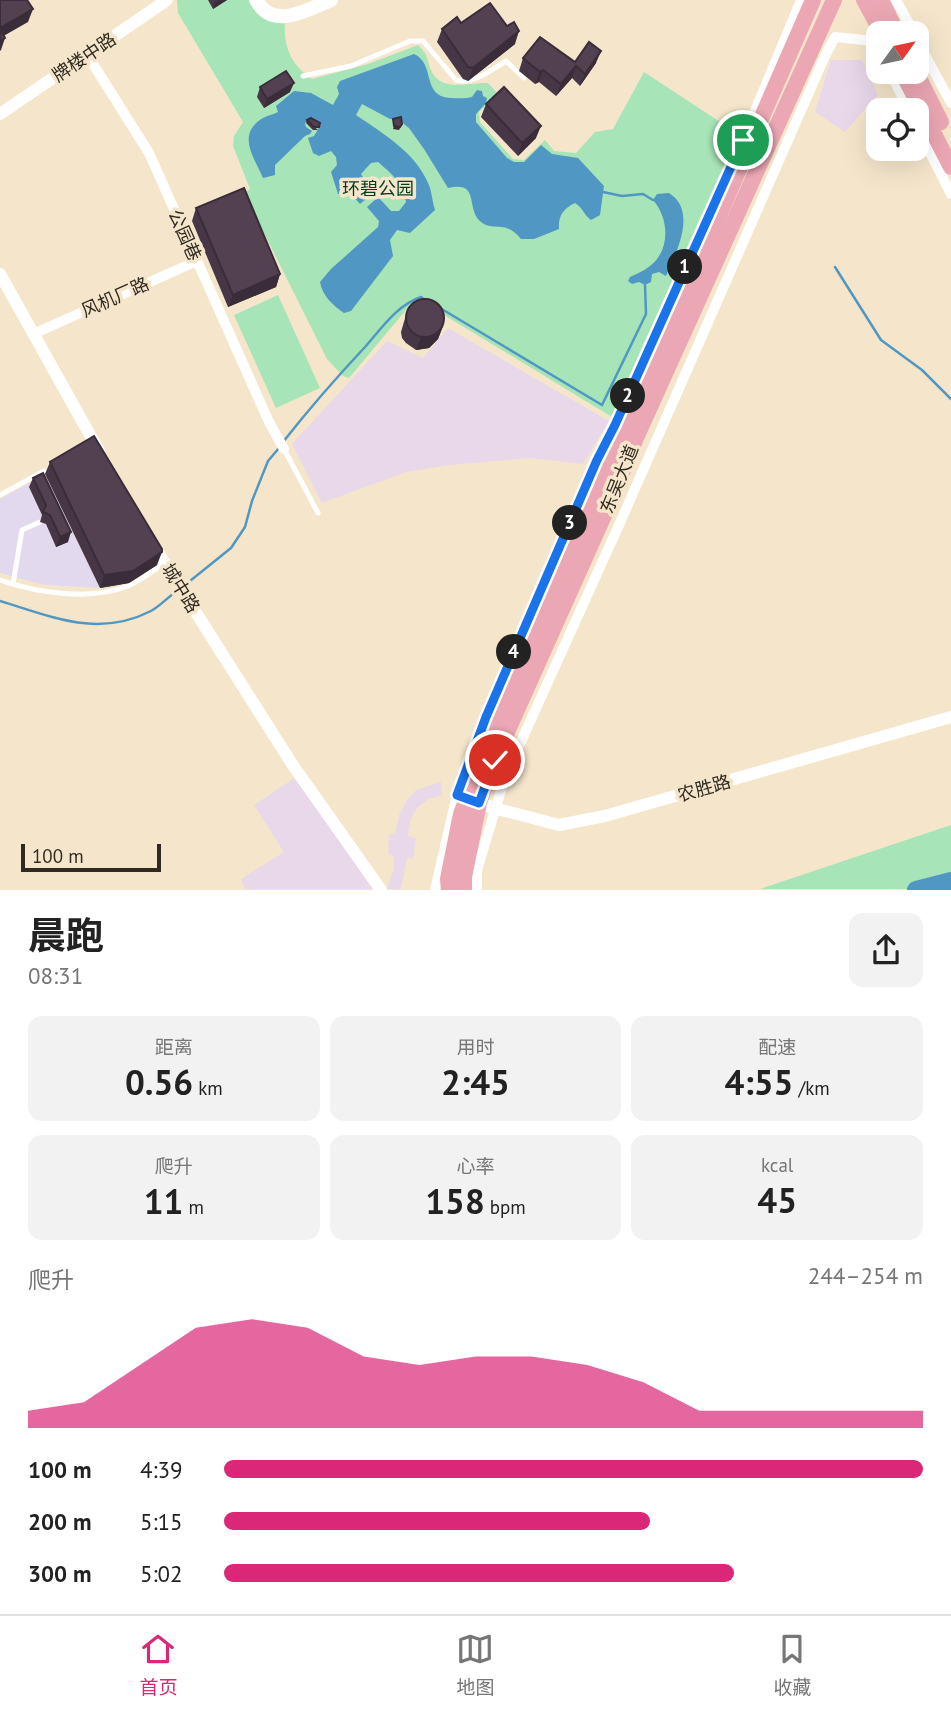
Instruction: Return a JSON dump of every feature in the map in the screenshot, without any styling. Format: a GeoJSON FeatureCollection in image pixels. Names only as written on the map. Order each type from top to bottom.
{"type":"FeatureCollection","features":[{"type":"Feature","properties":{"kind":"main road"},"geometry":{"type":"LineString","coordinates":[[257,3],[268,13],[288,17],[331,0]]}},
{"type":"Feature","properties":{"kind":"main road","name":"东吴大道"},"geometry":{"type":"LineString","coordinates":[[449,890],[448,879],[474,801],[555,587],[813,0]]}},
{"type":"Feature","properties":{"kind":"main road","name":"东吴大道"},"geometry":{"type":"LineString","coordinates":[[464,890],[474,801],[495,760],[636,438],[834,0]]}},
{"type":"Feature","properties":{"kind":"main road"},"geometry":{"type":"LineString","coordinates":[[863,0],[875,21]]}},
{"type":"Feature","properties":{"kind":"main road"},"geometry":{"type":"LineString","coordinates":[[881,0],[891,21]]}},
{"type":"Feature","properties":{"kind":"main road"},"geometry":{"type":"LineString","coordinates":[[908,84],[951,167]]}},
{"type":"Feature","properties":{"kind":"main road"},"geometry":{"type":"LineString","coordinates":[[922,84],[951,143]]}},
{"type":"Feature","properties":{"kind":"street","name":"牌楼中路"},"geometry":{"type":"LineString","coordinates":[[0,114],[167,0]]}},
{"type":"Feature","properties":{"kind":"street"},"geometry":{"type":"LineString","coordinates":[[477,890],[474,801],[491,704],[597,460],[743,140],[801,0]]}},
{"type":"Feature","properties":{"kind":"street"},"geometry":{"type":"LineString","coordinates":[[896,0],[907,21]]}},
{"type":"Feature","properties":{"kind":"street"},"geometry":{"type":"LineString","coordinates":[[435,890],[446,834],[474,801],[505,777],[825,56],[835,37],[866,40]]}},
{"type":"Feature","properties":{"kind":"street","name":"公园巷"},"geometry":{"type":"LineString","coordinates":[[88,56],[149,153],[269,422],[284,449]]}},
{"type":"Feature","properties":{"kind":"street"},"geometry":{"type":"LineString","coordinates":[[929,62],[951,103]]}},
{"type":"Feature","properties":{"kind":"street"},"geometry":{"type":"LineString","coordinates":[[929,151],[951,194]]}},
{"type":"Feature","properties":{"kind":"street","name":"风机厂路"},"geometry":{"type":"LineString","coordinates":[[33,334],[197,261]]}},
{"type":"Feature","properties":{"kind":"street"},"geometry":{"type":"LineString","coordinates":[[0,274],[104,461]]}},
{"type":"Feature","properties":{"kind":"street","name":"城中路"},"geometry":{"type":"LineString","coordinates":[[144,530],[292,764],[382,890]]}},
{"type":"Feature","properties":{"kind":"street","name":"农胜路"},"geometry":{"type":"LineString","coordinates":[[474,801],[559,825],[605,816],[951,717]]}},
{"type":"Feature","properties":{"kind":"lane"},"geometry":{"type":"LineString","coordinates":[[303,76],[351,66],[410,41],[424,41],[456,80],[463,82],[474,79],[506,61],[524,78]]}},
{"type":"Feature","properties":{"kind":"lane"},"geometry":{"type":"LineString","coordinates":[[284,449],[318,513]]}},
{"type":"Feature","properties":{"kind":"lane"},"geometry":{"type":"LineString","coordinates":[[0,495],[44,471]]}},
{"type":"Feature","properties":{"kind":"lane"},"geometry":{"type":"LineString","coordinates":[[13,584],[22,530],[40,522]]}},
{"type":"Feature","properties":{"kind":"lane"},"geometry":{"type":"LineString","coordinates":[[0,580],[46,591],[95,595],[130,586],[165,563]]}},
{"type":"Feature","properties":{"kind":"shaded area"},"geometry":{"type":"Polygon","coordinates":[[[831,60],[862,60],[866,69],[866,84],[873,84],[878,95],[875,98],[866,98],[866,108],[845,132],[815,112],[831,60]]]}},
{"type":"Feature","properties":{"kind":"shaded area"},"geometry":{"type":"Polygon","coordinates":[[[448,328],[609,421],[583,464],[529,458],[450,465],[406,472],[322,503],[292,444],[387,341],[423,358],[448,328]]]}},
{"type":"Feature","properties":{"kind":"shaded area"},"geometry":{"type":"Polygon","coordinates":[[[45,474],[100,588],[44,585],[0,573],[0,499],[45,474]]]}},
{"type":"Feature","properties":{"kind":"shaded area"},"geometry":{"type":"Polygon","coordinates":[[[296,777],[375,889],[245,889],[241,879],[284,852],[254,805],[296,777]]]}},
{"type":"Feature","properties":{"kind":"shaded area"},"geometry":{"type":"Polygon","coordinates":[[[441,782],[442,795],[429,799],[418,807],[411,818],[408,836],[416,838],[413,859],[407,857],[401,889],[389,889],[387,888],[394,869],[394,857],[388,854],[389,834],[395,834],[399,815],[416,790],[441,782]]]}},
{"type":"Feature","properties":{"kind":"green space","name":"环碧公园"},"geometry":{"type":"Polygon","coordinates":[[[177,0],[251,0],[267,20],[285,23],[290,55],[299,68],[312,79],[368,64],[418,45],[426,54],[431,70],[441,82],[456,85],[488,83],[498,94],[479,112],[480,122],[513,159],[524,160],[545,140],[554,151],[576,153],[595,132],[613,129],[644,72],[740,135],[612,417],[421,301],[411,304],[349,378],[343,376],[327,359],[244,193],[250,189],[233,146],[234,136],[243,122],[178,13],[177,0]]]}},
{"type":"Feature","properties":{"kind":"green space"},"geometry":{"type":"Polygon","coordinates":[[[278,295],[320,388],[276,408],[234,315],[278,295]]]}},
{"type":"Feature","properties":{"kind":"green space"},"geometry":{"type":"Polygon","coordinates":[[[951,825],[951,889],[760,889],[951,825]]]}},
{"type":"Feature","properties":{"kind":"water"},"geometry":{"type":"Polygon","coordinates":[[[414,54],[425,65],[435,92],[441,96],[467,98],[472,97],[477,90],[482,91],[487,98],[476,114],[476,122],[507,158],[514,162],[524,162],[541,145],[552,154],[578,158],[604,186],[600,215],[591,220],[575,203],[562,213],[559,229],[534,239],[521,239],[510,229],[486,225],[476,216],[469,192],[465,188],[448,188],[409,128],[399,120],[390,119],[362,104],[356,115],[387,136],[415,162],[429,186],[435,210],[410,233],[397,230],[390,240],[393,256],[351,311],[344,313],[326,296],[320,282],[378,227],[379,221],[367,207],[380,199],[391,211],[399,211],[406,202],[400,184],[378,162],[371,163],[361,174],[372,194],[360,204],[351,194],[338,194],[331,172],[337,165],[336,157],[331,151],[319,156],[313,153],[308,138],[314,136],[320,126],[310,120],[305,123],[312,131],[310,134],[275,165],[275,175],[263,178],[252,154],[250,131],[263,118],[278,112],[276,106],[294,91],[311,93],[333,105],[339,94],[337,87],[340,81],[414,54]]]}},
{"type":"Feature","properties":{"kind":"water"},"geometry":{"type":"Polygon","coordinates":[[[669,193],[678,201],[682,210],[682,233],[675,256],[666,276],[659,272],[652,274],[651,282],[645,285],[639,282],[632,284],[628,281],[630,277],[650,266],[662,251],[665,225],[653,200],[657,194],[669,193]]]}},
{"type":"Feature","properties":{"kind":"building"},"geometry":{"type":"Polygon","coordinates":[[[0,0],[27,0],[33,9],[0,28],[0,0]]]}},
{"type":"Feature","properties":{"kind":"building"},"geometry":{"type":"Polygon","coordinates":[[[490,3],[507,26],[514,22],[519,31],[473,68],[468,67],[442,29],[457,17],[461,23],[490,3]]]}},
{"type":"Feature","properties":{"kind":"building"},"geometry":{"type":"Polygon","coordinates":[[[540,37],[575,62],[589,42],[601,51],[585,74],[576,66],[561,84],[523,58],[540,37]]]}},
{"type":"Feature","properties":{"kind":"building"},"geometry":{"type":"Polygon","coordinates":[[[286,71],[294,83],[267,99],[260,87],[286,71]]]}},
{"type":"Feature","properties":{"kind":"building"},"geometry":{"type":"Polygon","coordinates":[[[504,87],[541,126],[522,143],[486,104],[504,87]]]}},
{"type":"Feature","properties":{"kind":"building"},"geometry":{"type":"Polygon","coordinates":[[[401,117],[400,127],[394,126],[393,119],[401,117]]]}},
{"type":"Feature","properties":{"kind":"building"},"geometry":{"type":"Polygon","coordinates":[[[311,118],[320,123],[319,127],[314,127],[307,120],[311,118]]]}},
{"type":"Feature","properties":{"kind":"building"},"geometry":{"type":"Polygon","coordinates":[[[244,188],[280,274],[233,295],[196,208],[244,188]]]}},
{"type":"Feature","properties":{"kind":"building"},"geometry":{"type":"Polygon","coordinates":[[[425,299],[438,305],[444,318],[438,331],[425,337],[412,331],[406,318],[412,305],[425,299]]]}},
{"type":"Feature","properties":{"kind":"building"},"geometry":{"type":"Polygon","coordinates":[[[94,436],[162,549],[162,552],[133,571],[104,575],[50,462],[94,436]]]}},
{"type":"Feature","properties":{"kind":"building"},"geometry":{"type":"Polygon","coordinates":[[[43,473],[71,532],[60,537],[50,515],[43,512],[46,505],[33,478],[43,473]]]}},
{"type":"Feature","properties":{"kind":"waterway"},"geometry":{"type":"LineString","coordinates":[[603,192],[622,196],[643,194],[653,200]]}},
{"type":"Feature","properties":{"kind":"waterway"},"geometry":{"type":"LineString","coordinates":[[835,267],[881,340],[922,370],[951,399]]}},
{"type":"Feature","properties":{"kind":"waterway"},"geometry":{"type":"LineString","coordinates":[[440,308],[602,405],[646,314],[645,285]]}},
{"type":"Feature","properties":{"kind":"waterway"},"geometry":{"type":"LineString","coordinates":[[283,442],[390,318],[412,301],[421,297],[425,300]]}},
{"type":"Feature","properties":{"kind":"waterway"},"geometry":{"type":"LineString","coordinates":[[185,585],[231,548],[245,527],[268,461],[279,448]]}},
{"type":"Feature","properties":{"kind":"waterway"},"geometry":{"type":"LineString","coordinates":[[0,601],[76,622],[112,623],[151,611],[177,591]]}},
{"type":"Feature","properties":{"kind":"waterway"},"geometry":{"type":"LineString","coordinates":[[916,890],[951,881]]}},
{"type":"Feature","properties":{"kind":"route"},"geometry":{"type":"LineString","coordinates":[[495,760],[479,803],[457,795],[486,717],[597,460],[743,140]]}}]}
